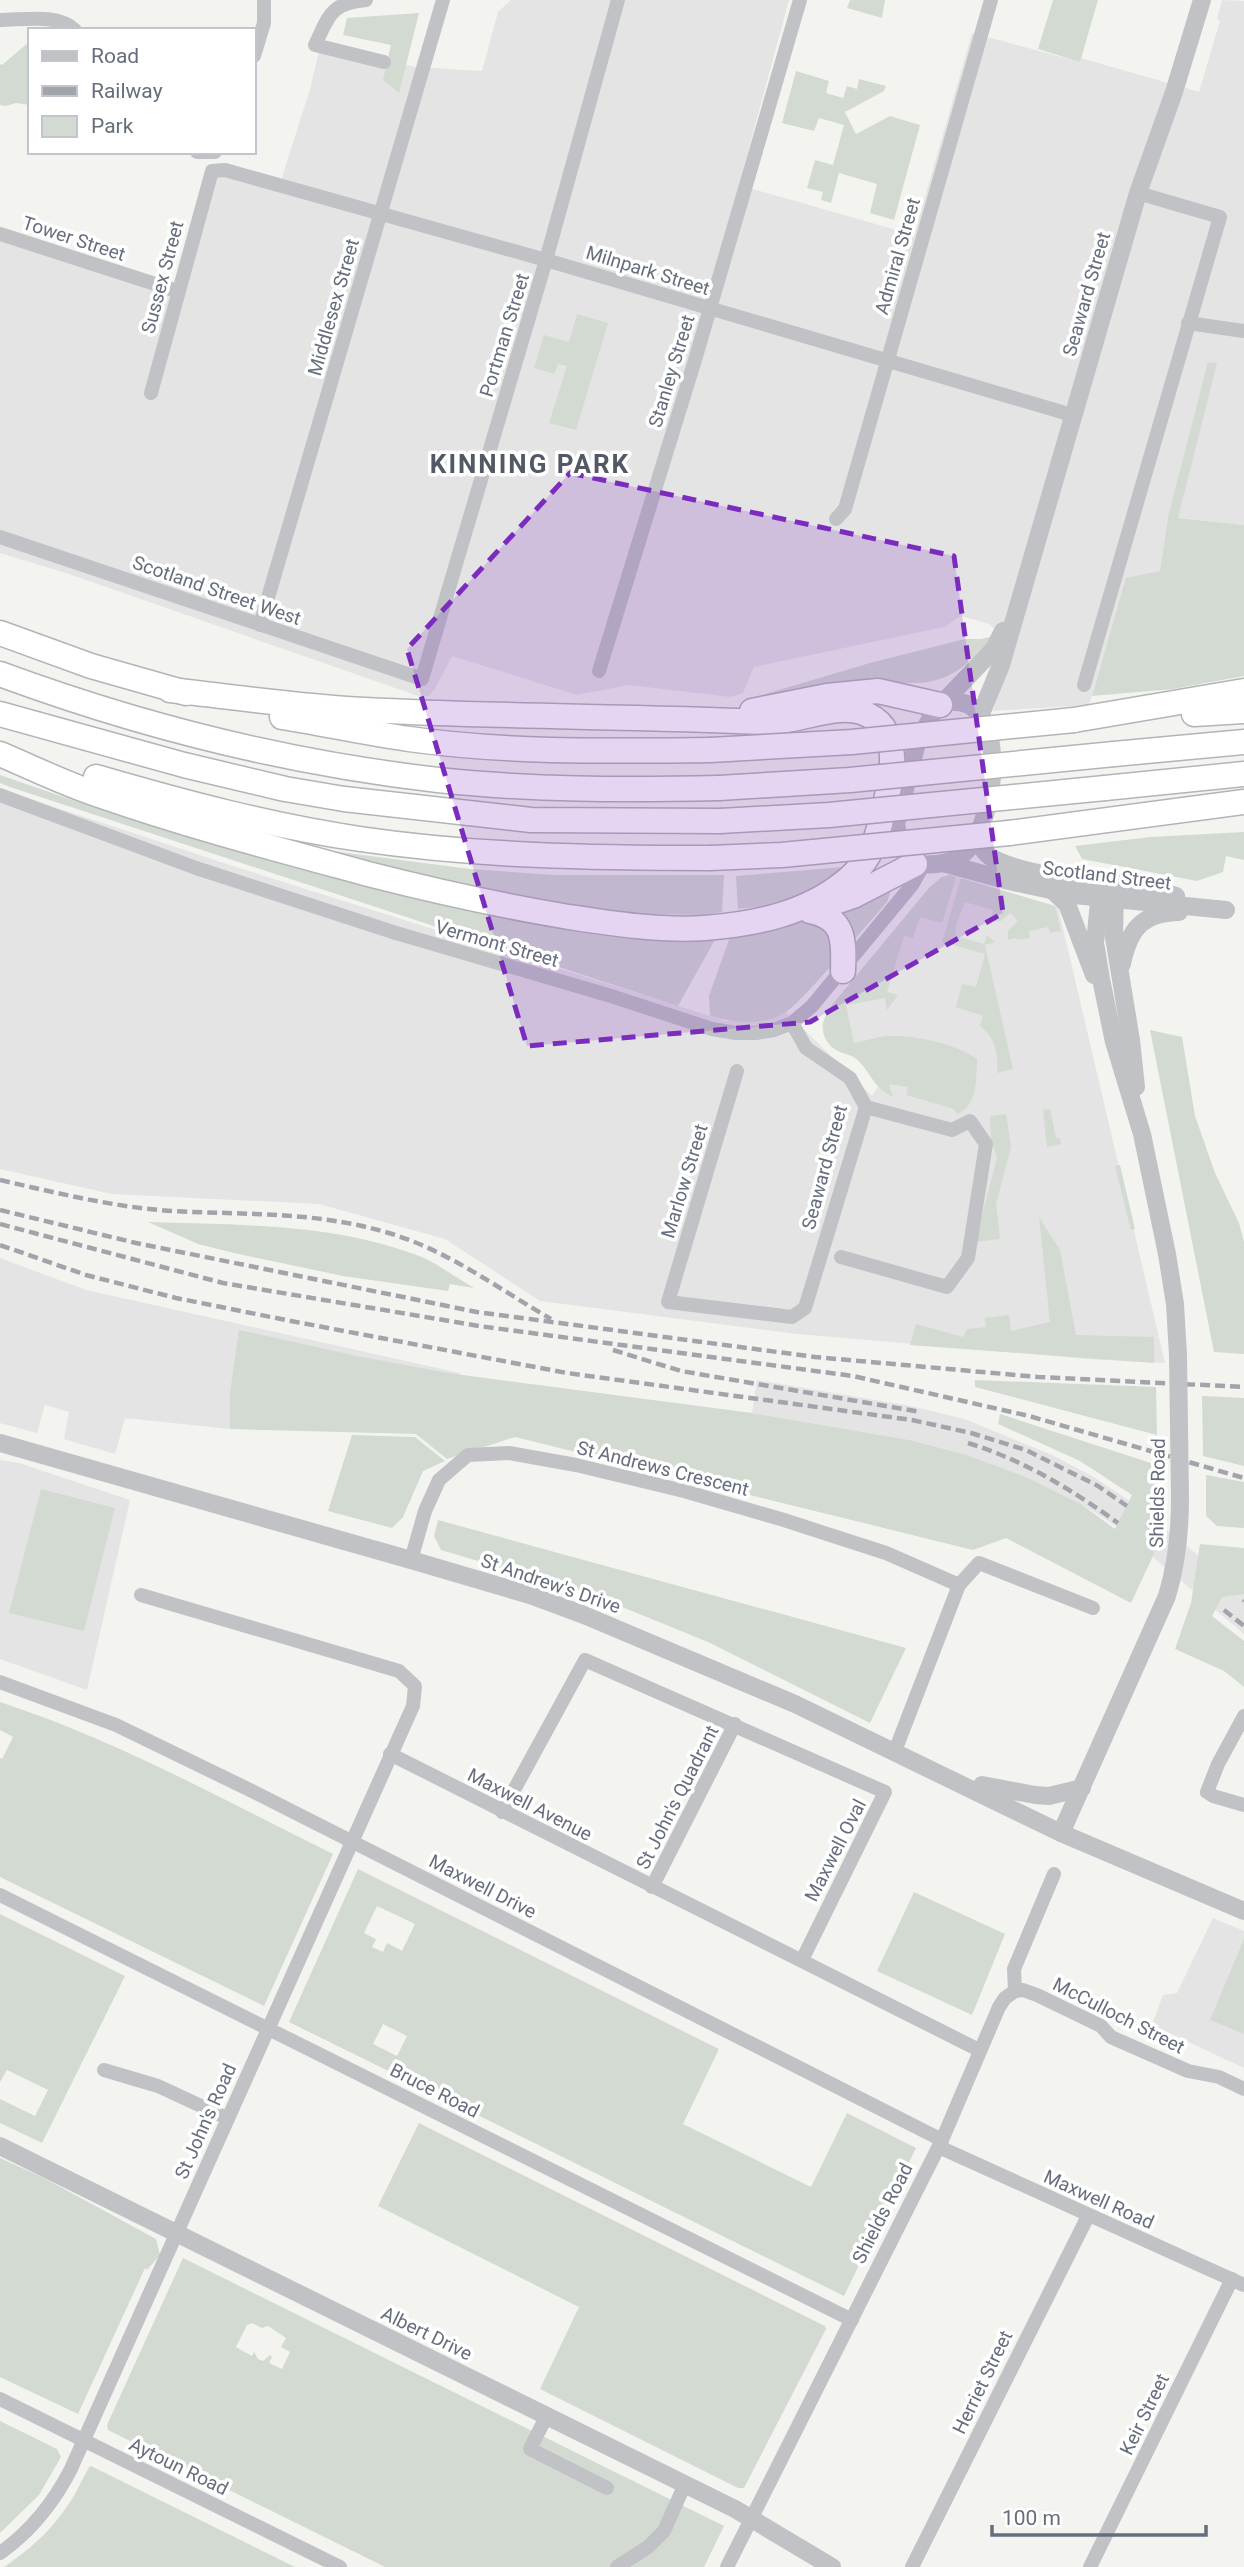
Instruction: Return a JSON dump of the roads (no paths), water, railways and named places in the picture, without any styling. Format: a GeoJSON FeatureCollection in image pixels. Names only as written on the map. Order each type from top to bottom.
{"type":"FeatureCollection","features":[{"type":"Feature","properties":{"kind":"highway"},"geometry":{"type":"LineString","coordinates":[[0,633],[91,666],[170,690],[278,716],[411,739],[559,751],[710,751],[852,742],[1208,705],[1244,710]]}},
{"type":"Feature","properties":{"kind":"highway"},"geometry":{"type":"LineString","coordinates":[[0,674],[83,704],[273,753],[437,780],[506,785],[603,790],[719,788],[850,780],[1244,742]]}},
{"type":"Feature","properties":{"kind":"highway"},"geometry":{"type":"LineString","coordinates":[[170,690],[359,710],[685,717],[779,722],[831,710],[856,710],[877,720],[885,728],[892,749],[889,788],[877,837],[869,856],[846,881],[803,907],[774,917]]}},
{"type":"Feature","properties":{"kind":"highway"},"geometry":{"type":"LineString","coordinates":[[685,717],[748,712],[827,696],[878,691],[942,704]]}},
{"type":"Feature","properties":{"kind":"highway"},"geometry":{"type":"LineString","coordinates":[[1208,705],[1244,691]]}},
{"type":"Feature","properties":{"kind":"highway"},"geometry":{"type":"LineString","coordinates":[[0,712],[184,765],[285,789],[344,799],[531,820],[720,821],[830,815],[1244,774]]}},
{"type":"Feature","properties":{"kind":"highway"},"geometry":{"type":"LineString","coordinates":[[0,748],[179,800],[277,824],[357,839],[449,850],[544,856],[710,858],[782,855],[1009,833],[1244,817]]}},
{"type":"Feature","properties":{"kind":"highway"},"geometry":{"type":"LineString","coordinates":[[0,754],[94,794],[279,851],[473,900],[597,921],[685,928],[744,924],[810,911],[853,896],[919,864]]}},
{"type":"Feature","properties":{"kind":"highway"},"geometry":{"type":"LineString","coordinates":[[1009,833],[1244,802]]}},
{"type":"Feature","properties":{"kind":"highway"},"geometry":{"type":"LineString","coordinates":[[810,911],[830,917],[838,926],[844,948],[843,971]]}},
{"type":"Feature","properties":{"kind":"street"},"geometry":{"type":"LineString","coordinates":[[256,49],[264,23],[264,0]]}},
{"type":"Feature","properties":{"kind":"street"},"geometry":{"type":"LineString","coordinates":[[366,0],[348,2],[330,13],[315,46],[384,62]]}},
{"type":"Feature","properties":{"kind":"street","name":"Middlesex Street"},"geometry":{"type":"LineString","coordinates":[[260,625],[443,0]]}},
{"type":"Feature","properties":{"kind":"street","name":"Portman Street"},"geometry":{"type":"LineString","coordinates":[[422,679],[546,260],[618,0]]}},
{"type":"Feature","properties":{"kind":"street","name":"Stanley Street"},"geometry":{"type":"LineString","coordinates":[[599,671],[710,309],[800,0]]}},
{"type":"Feature","properties":{"kind":"street","name":"Admiral Street"},"geometry":{"type":"LineString","coordinates":[[836,519],[845,509],[991,0]]}},
{"type":"Feature","properties":{"kind":"street","name":"Seaward Street"},"geometry":{"type":"LineString","coordinates":[[980,716],[1001,665],[1138,193],[1174,92],[1202,0]]}},
{"type":"Feature","properties":{"kind":"street"},"geometry":{"type":"LineString","coordinates":[[0,20],[53,20],[72,28]]}},
{"type":"Feature","properties":{"kind":"street","name":"Milnpark Street"},"geometry":{"type":"LineString","coordinates":[[212,171],[225,170],[380,212],[1072,415]]}},
{"type":"Feature","properties":{"kind":"street","name":"Sussex Street"},"geometry":{"type":"LineString","coordinates":[[151,393],[212,171]]}},
{"type":"Feature","properties":{"kind":"street"},"geometry":{"type":"LineString","coordinates":[[1084,685],[1220,217],[1138,193]]}},
{"type":"Feature","properties":{"kind":"street","name":"Tower Street"},"geometry":{"type":"LineString","coordinates":[[0,234],[177,291]]}},
{"type":"Feature","properties":{"kind":"street"},"geometry":{"type":"LineString","coordinates":[[1188,323],[1244,331]]}},
{"type":"Feature","properties":{"kind":"street","name":"Scotland Street West"},"geometry":{"type":"LineString","coordinates":[[0,537],[422,679]]}},
{"type":"Feature","properties":{"kind":"street","name":"Seaward Street"},"geometry":{"type":"LineString","coordinates":[[919,864],[906,856],[900,845],[896,824],[912,756],[925,725],[994,649],[1018,603]]}},
{"type":"Feature","properties":{"kind":"street"},"geometry":{"type":"LineString","coordinates":[[919,864],[943,863],[962,855],[976,838],[982,825],[992,780],[993,750],[990,736],[980,716],[967,705],[942,704]]}},
{"type":"Feature","properties":{"kind":"street","name":"Vermont Street"},"geometry":{"type":"LineString","coordinates":[[0,795],[208,872],[396,933],[611,996],[712,1029],[736,1033],[756,1033],[792,1023],[812,1006],[912,885],[919,864]]}},
{"type":"Feature","properties":{"kind":"street","name":"Scotland Street"},"geometry":{"type":"LineString","coordinates":[[976,838],[985,853],[993,859],[1108,890]]}},
{"type":"Feature","properties":{"kind":"street","name":"Scotland Street"},"geometry":{"type":"LineString","coordinates":[[943,863],[1054,892],[1140,886],[1244,914]]}},
{"type":"Feature","properties":{"kind":"street","name":"Shields Road"},"geometry":{"type":"LineString","coordinates":[[1061,1833],[1167,1596],[1180,1540],[1175,1304],[1142,1134],[1108,890]]}},
{"type":"Feature","properties":{"kind":"street","name":"Shields Road"},"geometry":{"type":"LineString","coordinates":[[1108,890],[1095,943],[1114,1042],[1142,1134]]}},
{"type":"Feature","properties":{"kind":"street"},"geometry":{"type":"LineString","coordinates":[[1054,892],[1067,904],[1083,952],[1104,998]]}},
{"type":"Feature","properties":{"kind":"street"},"geometry":{"type":"LineString","coordinates":[[1119,978],[1127,941],[1132,932],[1151,916],[1165,912],[1226,910]]}},
{"type":"Feature","properties":{"kind":"street","name":"Seaward Street"},"geometry":{"type":"LineString","coordinates":[[792,1023],[806,1048],[850,1078],[866,1107],[805,1308]]}},
{"type":"Feature","properties":{"kind":"street","name":"Marlow Street"},"geometry":{"type":"LineString","coordinates":[[737,1071],[668,1302],[792,1317],[805,1308]]}},
{"type":"Feature","properties":{"kind":"street"},"geometry":{"type":"LineString","coordinates":[[841,1257],[947,1287],[968,1258],[986,1143],[970,1121],[952,1130],[866,1107]]}},
{"type":"Feature","properties":{"kind":"street","name":"St Andrew's Drive"},"geometry":{"type":"LineString","coordinates":[[0,1443],[530,1595],[625,1631],[795,1704],[1061,1833],[1244,1911]]}},
{"type":"Feature","properties":{"kind":"street","name":"St Andrews Crescent"},"geometry":{"type":"LineString","coordinates":[[411,1560],[425,1511],[439,1480],[468,1455],[509,1453],[576,1465],[684,1491],[784,1520],[886,1553],[959,1585]]}},
{"type":"Feature","properties":{"kind":"street"},"geometry":{"type":"LineString","coordinates":[[895,1751],[959,1585],[979,1563],[1093,1608]]}},
{"type":"Feature","properties":{"kind":"street","name":"St John's Road"},"geometry":{"type":"LineString","coordinates":[[0,2553],[23,2535],[54,2499],[85,2441],[267,2028],[413,1706],[415,1686],[399,1671],[141,1595]]}},
{"type":"Feature","properties":{"kind":"street","name":"St John's Quadrant"},"geometry":{"type":"LineString","coordinates":[[502,1812],[585,1660],[735,1724],[652,1887]]}},
{"type":"Feature","properties":{"kind":"street","name":"Maxwell Drive"},"geometry":{"type":"LineString","coordinates":[[0,1682],[116,1726],[351,1841],[940,2144]]}},
{"type":"Feature","properties":{"kind":"street"},"geometry":{"type":"LineString","coordinates":[[1241,1713],[1207,1792],[1244,1805]]}},
{"type":"Feature","properties":{"kind":"street","name":"Maxwell Oval"},"geometry":{"type":"LineString","coordinates":[[735,1724],[886,1792],[802,1960]]}},
{"type":"Feature","properties":{"kind":"street","name":"Maxwell Avenue"},"geometry":{"type":"LineString","coordinates":[[390,1754],[979,2050]]}},
{"type":"Feature","properties":{"kind":"street"},"geometry":{"type":"LineString","coordinates":[[948,1777],[1035,1796],[1049,1796],[1082,1788]]}},
{"type":"Feature","properties":{"kind":"street"},"geometry":{"type":"LineString","coordinates":[[1015,1991],[1014,1969],[1054,1874]]}},
{"type":"Feature","properties":{"kind":"street","name":"Bruce Road"},"geometry":{"type":"LineString","coordinates":[[0,1895],[852,2320]]}},
{"type":"Feature","properties":{"kind":"street","name":"McCulloch Street"},"geometry":{"type":"LineString","coordinates":[[1015,1991],[1023,1990],[1037,1996],[1101,2026],[1111,2037],[1188,2071],[1219,2077],[1244,2089]]}},
{"type":"Feature","properties":{"kind":"street","name":"Shields Road"},"geometry":{"type":"LineString","coordinates":[[727,2567],[940,2144],[999,2007],[1004,1998],[1015,1991]]}},
{"type":"Feature","properties":{"kind":"street"},"geometry":{"type":"LineString","coordinates":[[104,2070],[158,2086],[227,2118]]}},
{"type":"Feature","properties":{"kind":"street","name":"Maxwell Road"},"geometry":{"type":"LineString","coordinates":[[940,2144],[1088,2216],[1238,2282]]}},
{"type":"Feature","properties":{"kind":"street","name":"Albert Drive"},"geometry":{"type":"LineString","coordinates":[[0,2146],[685,2484],[752,2518],[832,2567]]}},
{"type":"Feature","properties":{"kind":"street","name":"Herriet Street"},"geometry":{"type":"LineString","coordinates":[[912,2567],[1088,2216]]}},
{"type":"Feature","properties":{"kind":"street","name":"Keir Street"},"geometry":{"type":"LineString","coordinates":[[1090,2567],[1238,2282]]}},
{"type":"Feature","properties":{"kind":"street","name":"Aytoun Road"},"geometry":{"type":"LineString","coordinates":[[0,2399],[340,2567]]}},
{"type":"Feature","properties":{"kind":"street"},"geometry":{"type":"LineString","coordinates":[[547,2415],[530,2449],[607,2487]]}},
{"type":"Feature","properties":{"kind":"street"},"geometry":{"type":"LineString","coordinates":[[617,2567],[648,2547],[664,2531],[685,2484]]}},
{"type":"Feature","properties":{"kind":"railway"},"geometry":{"type":"LineString","coordinates":[[0,1180],[128,1206],[310,1218],[337,1221],[392,1234],[434,1251],[474,1272],[551,1319]]}},
{"type":"Feature","properties":{"kind":"railway"},"geometry":{"type":"LineString","coordinates":[[0,1210],[136,1243],[477,1312],[815,1357],[1038,1377],[1244,1387]]}},
{"type":"Feature","properties":{"kind":"railway"},"geometry":{"type":"LineString","coordinates":[[0,1224],[223,1283],[479,1326],[853,1376],[1029,1416],[1244,1478]]}},
{"type":"Feature","properties":{"kind":"railway"},"geometry":{"type":"LineString","coordinates":[[0,1245],[86,1275],[176,1298],[291,1321],[567,1373],[912,1420],[971,1433],[1026,1450],[1098,1486],[1127,1506]]}},
{"type":"Feature","properties":{"kind":"railway"},"geometry":{"type":"LineString","coordinates":[[613,1350],[681,1371],[921,1412]]}},
{"type":"Feature","properties":{"kind":"railway"},"geometry":{"type":"LineString","coordinates":[[968,1443],[1008,1458],[1046,1477],[1118,1523]]}},
{"type":"Feature","properties":{"kind":"railway"},"geometry":{"type":"LineString","coordinates":[[1224,1610],[1244,1626]]}},
{"type":"Feature","properties":{"kind":"district","name":"KINNING PARK"},"geometry":{"type":"Point","coordinates":[530,464]}}]}
